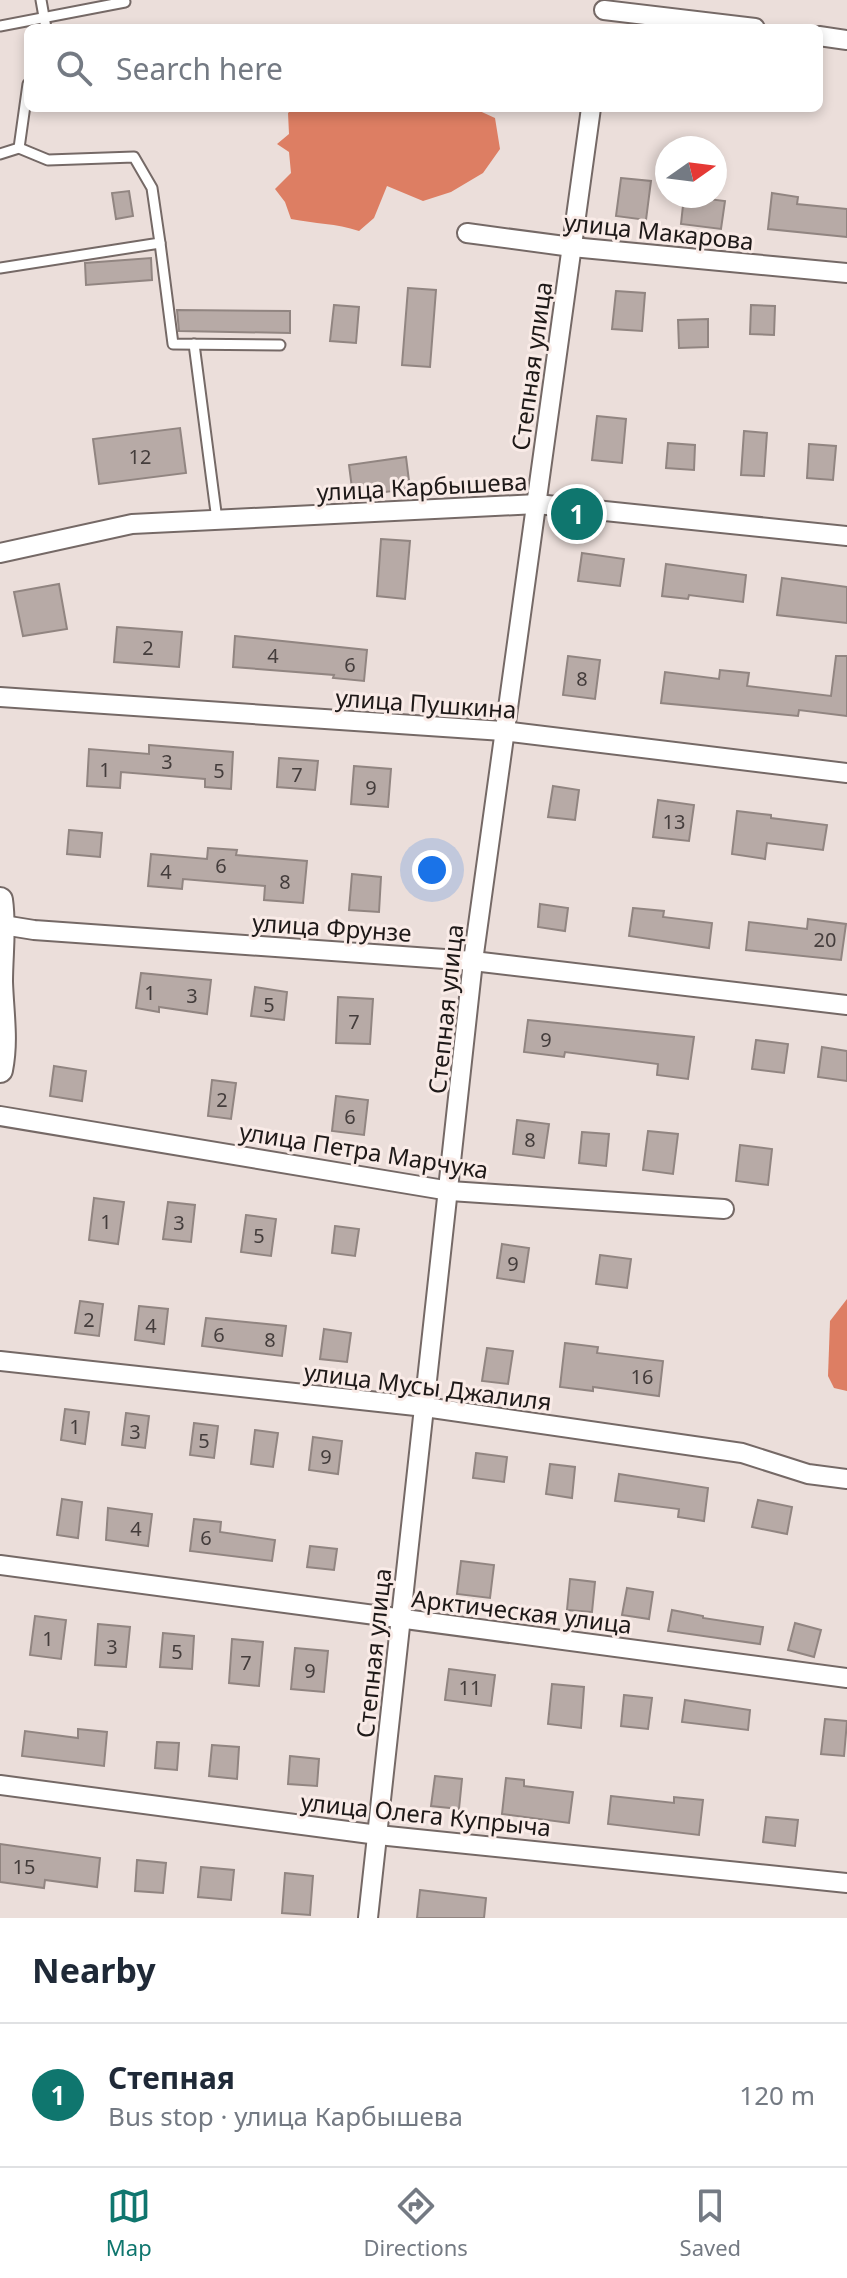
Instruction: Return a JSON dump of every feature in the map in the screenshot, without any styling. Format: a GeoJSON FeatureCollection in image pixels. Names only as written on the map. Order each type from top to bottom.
{"type":"FeatureCollection","features":[{"type":"Feature","properties":{"kind":"street"},"geometry":{"type":"LineString","coordinates":[[603,13],[714,24]]}},
{"type":"Feature","properties":{"kind":"street"},"geometry":{"type":"LineString","coordinates":[[823,37],[847,40]]}},
{"type":"Feature","properties":{"kind":"street","name":"Степная улица"},"geometry":{"type":"LineString","coordinates":[[368,1918],[473,961],[590,112]]}},
{"type":"Feature","properties":{"kind":"street","name":"улица Макарова"},"geometry":{"type":"LineString","coordinates":[[467,233],[572,247],[847,273]]}},
{"type":"Feature","properties":{"kind":"street","name":"улица Карбышева"},"geometry":{"type":"LineString","coordinates":[[0,553],[132,524],[537,504],[847,536]]}},
{"type":"Feature","properties":{"kind":"street","name":"улица Пушкина"},"geometry":{"type":"LineString","coordinates":[[0,697],[503,731],[847,773]]}},
{"type":"Feature","properties":{"kind":"street"},"geometry":{"type":"LineString","coordinates":[[0,900],[0,980],[5,1047],[0,1070]]}},
{"type":"Feature","properties":{"kind":"street","name":"улица Фрунзе"},"geometry":{"type":"LineString","coordinates":[[2,936],[34,930],[473,961],[847,1005]]}},
{"type":"Feature","properties":{"kind":"street","name":"улица Петра Марчука"},"geometry":{"type":"LineString","coordinates":[[0,1116],[450,1191],[724,1209]]}},
{"type":"Feature","properties":{"kind":"street","name":"улица Мусы Джалиля"},"geometry":{"type":"LineString","coordinates":[[0,1361],[425,1407],[742,1453],[808,1474],[847,1479]]}},
{"type":"Feature","properties":{"kind":"street","name":"Арктическая улица"},"geometry":{"type":"LineString","coordinates":[[0,1565],[847,1678]]}},
{"type":"Feature","properties":{"kind":"street","name":"улица Олега Купрыча"},"geometry":{"type":"LineString","coordinates":[[0,1785],[378,1835],[847,1883]]}},
{"type":"Feature","properties":{"kind":"lane"},"geometry":{"type":"LineString","coordinates":[[41,0],[46,24],[125,2]]}},
{"type":"Feature","properties":{"kind":"lane"},"geometry":{"type":"LineString","coordinates":[[0,26],[24,25]]}},
{"type":"Feature","properties":{"kind":"lane"},"geometry":{"type":"LineString","coordinates":[[19,148],[24,112]]}},
{"type":"Feature","properties":{"kind":"lane"},"geometry":{"type":"LineString","coordinates":[[0,154],[19,148],[48,160],[134,157],[152,188],[173,344],[280,345]]}},
{"type":"Feature","properties":{"kind":"lane"},"geometry":{"type":"LineString","coordinates":[[0,268],[160,243]]}},
{"type":"Feature","properties":{"kind":"lane"},"geometry":{"type":"LineString","coordinates":[[194,344],[217,520]]}},
{"type":"Feature","properties":{"kind":"shaded area"},"geometry":{"type":"Polygon","coordinates":[[[482,112],[495,118],[500,149],[483,173],[451,192],[423,201],[387,186],[374,218],[359,231],[291,219],[285,202],[275,189],[291,173],[289,152],[277,144],[289,134],[288,113],[482,112]]]}},
{"type":"Feature","properties":{"kind":"shaded area"},"geometry":{"type":"Polygon","coordinates":[[[847,1299],[847,1391],[834,1388],[828,1376],[830,1321],[847,1299]]]}},
{"type":"Feature","properties":{"kind":"building"},"geometry":{"type":"Polygon","coordinates":[[[621,178],[651,181],[646,220],[616,216],[621,178]]]}},
{"type":"Feature","properties":{"kind":"building"},"geometry":{"type":"Polygon","coordinates":[[[129,191],[133,216],[116,219],[112,193],[129,191]]]}},
{"type":"Feature","properties":{"kind":"building"},"geometry":{"type":"Polygon","coordinates":[[[772,193],[798,197],[797,204],[847,209],[847,237],[768,229],[772,193]]]}},
{"type":"Feature","properties":{"kind":"building"},"geometry":{"type":"Polygon","coordinates":[[[683,208],[724,208],[721,229],[681,224],[683,208]]]}},
{"type":"Feature","properties":{"kind":"building"},"geometry":{"type":"Polygon","coordinates":[[[151,258],[152,280],[86,285],[85,263],[151,258]]]}},
{"type":"Feature","properties":{"kind":"building"},"geometry":{"type":"Polygon","coordinates":[[[408,288],[436,290],[430,367],[402,365],[408,288]]]}},
{"type":"Feature","properties":{"kind":"building"},"geometry":{"type":"Polygon","coordinates":[[[616,291],[645,293],[642,331],[612,329],[616,291]]]}},
{"type":"Feature","properties":{"kind":"building"},"geometry":{"type":"Polygon","coordinates":[[[334,305],[359,307],[356,343],[330,341],[334,305]]]}},
{"type":"Feature","properties":{"kind":"building"},"geometry":{"type":"Polygon","coordinates":[[[751,305],[775,306],[774,335],[750,334],[751,305]]]}},
{"type":"Feature","properties":{"kind":"building"},"geometry":{"type":"Polygon","coordinates":[[[177,310],[290,311],[290,333],[179,331],[177,310]]]}},
{"type":"Feature","properties":{"kind":"building"},"geometry":{"type":"Polygon","coordinates":[[[708,319],[708,347],[679,348],[678,320],[708,319]]]}},
{"type":"Feature","properties":{"kind":"building"},"geometry":{"type":"Polygon","coordinates":[[[597,416],[626,419],[622,463],[592,460],[597,416]]]}},
{"type":"Feature","properties":{"kind":"building"},"geometry":{"type":"Polygon","coordinates":[[[180,428],[186,473],[99,484],[93,439],[180,428]]]}},
{"type":"Feature","properties":{"kind":"building"},"geometry":{"type":"Polygon","coordinates":[[[744,431],[767,433],[764,476],[741,475],[744,431]]]}},
{"type":"Feature","properties":{"kind":"building"},"geometry":{"type":"Polygon","coordinates":[[[668,443],[695,445],[694,470],[666,468],[668,443]]]}},
{"type":"Feature","properties":{"kind":"building"},"geometry":{"type":"Polygon","coordinates":[[[809,444],[836,446],[833,480],[807,478],[809,444]]]}},
{"type":"Feature","properties":{"kind":"building"},"geometry":{"type":"Polygon","coordinates":[[[406,457],[410,489],[353,496],[349,465],[406,457]]]}},
{"type":"Feature","properties":{"kind":"building"},"geometry":{"type":"Polygon","coordinates":[[[381,539],[410,541],[405,599],[377,596],[381,539]]]}},
{"type":"Feature","properties":{"kind":"building"},"geometry":{"type":"Polygon","coordinates":[[[582,553],[624,559],[620,586],[578,581],[582,553]]]}},
{"type":"Feature","properties":{"kind":"building"},"geometry":{"type":"Polygon","coordinates":[[[666,564],[746,575],[743,602],[689,595],[688,599],[662,596],[666,564]]]}},
{"type":"Feature","properties":{"kind":"building"},"geometry":{"type":"Polygon","coordinates":[[[782,578],[847,587],[847,623],[777,615],[782,578]]]}},
{"type":"Feature","properties":{"kind":"building"},"geometry":{"type":"Polygon","coordinates":[[[59,584],[67,629],[23,636],[14,592],[59,584]]]}},
{"type":"Feature","properties":{"kind":"building"},"geometry":{"type":"Polygon","coordinates":[[[117,627],[182,632],[179,667],[114,662],[117,627]]]}},
{"type":"Feature","properties":{"kind":"building"},"geometry":{"type":"Polygon","coordinates":[[[235,636],[367,650],[364,681],[333,678],[334,675],[233,667],[235,636]]]}},
{"type":"Feature","properties":{"kind":"building"},"geometry":{"type":"Polygon","coordinates":[[[568,656],[600,660],[595,699],[563,695],[568,656]]]}},
{"type":"Feature","properties":{"kind":"building"},"geometry":{"type":"Polygon","coordinates":[[[836,656],[847,656],[847,716],[799,710],[798,716],[661,703],[665,672],[719,679],[720,670],[749,673],[747,686],[831,696],[836,656]]]}},
{"type":"Feature","properties":{"kind":"building"},"geometry":{"type":"Polygon","coordinates":[[[149,745],[233,752],[231,789],[205,787],[205,779],[121,772],[120,788],[87,786],[89,749],[149,754],[149,745]]]}},
{"type":"Feature","properties":{"kind":"building"},"geometry":{"type":"Polygon","coordinates":[[[279,758],[318,761],[315,790],[277,787],[279,758]]]}},
{"type":"Feature","properties":{"kind":"building"},"geometry":{"type":"Polygon","coordinates":[[[354,766],[391,769],[388,807],[351,804],[354,766]]]}},
{"type":"Feature","properties":{"kind":"building"},"geometry":{"type":"Polygon","coordinates":[[[553,786],[579,790],[575,820],[548,817],[553,786]]]}},
{"type":"Feature","properties":{"kind":"building"},"geometry":{"type":"Polygon","coordinates":[[[658,800],[694,805],[689,841],[653,837],[658,800]]]}},
{"type":"Feature","properties":{"kind":"building"},"geometry":{"type":"Polygon","coordinates":[[[737,811],[827,825],[823,850],[767,843],[765,859],[732,854],[737,811]]]}},
{"type":"Feature","properties":{"kind":"building"},"geometry":{"type":"Polygon","coordinates":[[[69,830],[102,833],[100,857],[67,854],[69,830]]]}},
{"type":"Feature","properties":{"kind":"building"},"geometry":{"type":"Polygon","coordinates":[[[208,848],[237,850],[236,855],[307,861],[303,903],[264,900],[265,886],[183,879],[182,889],[148,886],[151,854],[207,859],[208,848]]]}},
{"type":"Feature","properties":{"kind":"building"},"geometry":{"type":"Polygon","coordinates":[[[352,874],[381,877],[379,912],[349,910],[352,874]]]}},
{"type":"Feature","properties":{"kind":"building"},"geometry":{"type":"Polygon","coordinates":[[[540,904],[568,908],[565,931],[538,927],[540,904]]]}},
{"type":"Feature","properties":{"kind":"building"},"geometry":{"type":"Polygon","coordinates":[[[633,908],[664,911],[663,917],[712,923],[709,948],[629,936],[633,908]]]}},
{"type":"Feature","properties":{"kind":"building"},"geometry":{"type":"Polygon","coordinates":[[[808,919],[846,924],[841,960],[746,950],[749,922],[807,929],[808,919]]]}},
{"type":"Feature","properties":{"kind":"building"},"geometry":{"type":"Polygon","coordinates":[[[141,973],[211,980],[207,1014],[159,1007],[159,1012],[136,1008],[141,973]]]}},
{"type":"Feature","properties":{"kind":"building"},"geometry":{"type":"Polygon","coordinates":[[[255,987],[287,992],[284,1020],[251,1016],[255,987]]]}},
{"type":"Feature","properties":{"kind":"building"},"geometry":{"type":"Polygon","coordinates":[[[338,997],[373,999],[370,1044],[336,1043],[338,997]]]}},
{"type":"Feature","properties":{"kind":"building"},"geometry":{"type":"Polygon","coordinates":[[[528,1020],[694,1037],[688,1079],[657,1075],[658,1064],[565,1052],[564,1057],[524,1052],[528,1020]]]}},
{"type":"Feature","properties":{"kind":"building"},"geometry":{"type":"Polygon","coordinates":[[[756,1040],[788,1044],[784,1073],[752,1069],[756,1040]]]}},
{"type":"Feature","properties":{"kind":"building"},"geometry":{"type":"Polygon","coordinates":[[[822,1047],[847,1051],[847,1081],[818,1077],[822,1047]]]}},
{"type":"Feature","properties":{"kind":"building"},"geometry":{"type":"Polygon","coordinates":[[[54,1066],[86,1071],[82,1101],[50,1096],[54,1066]]]}},
{"type":"Feature","properties":{"kind":"building"},"geometry":{"type":"Polygon","coordinates":[[[212,1080],[236,1083],[231,1119],[208,1116],[212,1080]]]}},
{"type":"Feature","properties":{"kind":"building"},"geometry":{"type":"Polygon","coordinates":[[[336,1096],[368,1100],[364,1135],[332,1131],[336,1096]]]}},
{"type":"Feature","properties":{"kind":"building"},"geometry":{"type":"Polygon","coordinates":[[[517,1120],[549,1124],[544,1158],[513,1154],[517,1120]]]}},
{"type":"Feature","properties":{"kind":"building"},"geometry":{"type":"Polygon","coordinates":[[[648,1131],[678,1134],[673,1174],[643,1170],[648,1131]]]}},
{"type":"Feature","properties":{"kind":"building"},"geometry":{"type":"Polygon","coordinates":[[[582,1132],[609,1134],[606,1166],[579,1163],[582,1132]]]}},
{"type":"Feature","properties":{"kind":"building"},"geometry":{"type":"Polygon","coordinates":[[[740,1145],[772,1149],[768,1185],[736,1181],[740,1145]]]}},
{"type":"Feature","properties":{"kind":"building"},"geometry":{"type":"Polygon","coordinates":[[[94,1198],[124,1202],[118,1244],[89,1240],[94,1198]]]}},
{"type":"Feature","properties":{"kind":"building"},"geometry":{"type":"Polygon","coordinates":[[[168,1202],[195,1205],[191,1242],[163,1239],[168,1202]]]}},
{"type":"Feature","properties":{"kind":"building"},"geometry":{"type":"Polygon","coordinates":[[[246,1215],[276,1219],[271,1256],[241,1252],[246,1215]]]}},
{"type":"Feature","properties":{"kind":"building"},"geometry":{"type":"Polygon","coordinates":[[[335,1226],[359,1229],[355,1256],[332,1253],[335,1226]]]}},
{"type":"Feature","properties":{"kind":"building"},"geometry":{"type":"Polygon","coordinates":[[[502,1244],[529,1248],[524,1282],[497,1278],[502,1244]]]}},
{"type":"Feature","properties":{"kind":"building"},"geometry":{"type":"Polygon","coordinates":[[[600,1255],[631,1259],[627,1288],[596,1284],[600,1255]]]}},
{"type":"Feature","properties":{"kind":"building"},"geometry":{"type":"Polygon","coordinates":[[[80,1301],[103,1304],[99,1336],[75,1333],[80,1301]]]}},
{"type":"Feature","properties":{"kind":"building"},"geometry":{"type":"Polygon","coordinates":[[[139,1306],[168,1309],[164,1344],[135,1340],[139,1306]]]}},
{"type":"Feature","properties":{"kind":"building"},"geometry":{"type":"Polygon","coordinates":[[[206,1318],[286,1326],[282,1356],[202,1346],[206,1318]]]}},
{"type":"Feature","properties":{"kind":"building"},"geometry":{"type":"Polygon","coordinates":[[[324,1329],[351,1333],[347,1362],[320,1359],[324,1329]]]}},
{"type":"Feature","properties":{"kind":"building"},"geometry":{"type":"Polygon","coordinates":[[[565,1343],[598,1347],[597,1353],[663,1361],[659,1396],[593,1387],[593,1391],[560,1387],[565,1343]]]}},
{"type":"Feature","properties":{"kind":"building"},"geometry":{"type":"Polygon","coordinates":[[[487,1348],[513,1351],[508,1384],[482,1381],[487,1348]]]}},
{"type":"Feature","properties":{"kind":"building"},"geometry":{"type":"Polygon","coordinates":[[[65,1409],[89,1412],[85,1444],[61,1440],[65,1409]]]}},
{"type":"Feature","properties":{"kind":"building"},"geometry":{"type":"Polygon","coordinates":[[[126,1413],[149,1416],[145,1448],[122,1445],[126,1413]]]}},
{"type":"Feature","properties":{"kind":"building"},"geometry":{"type":"Polygon","coordinates":[[[194,1423],[218,1426],[214,1458],[190,1455],[194,1423]]]}},
{"type":"Feature","properties":{"kind":"building"},"geometry":{"type":"Polygon","coordinates":[[[255,1430],[278,1433],[273,1467],[251,1464],[255,1430]]]}},
{"type":"Feature","properties":{"kind":"building"},"geometry":{"type":"Polygon","coordinates":[[[313,1437],[342,1441],[338,1474],[309,1470],[313,1437]]]}},
{"type":"Feature","properties":{"kind":"building"},"geometry":{"type":"Polygon","coordinates":[[[476,1453],[507,1457],[504,1482],[473,1478],[476,1453]]]}},
{"type":"Feature","properties":{"kind":"building"},"geometry":{"type":"Polygon","coordinates":[[[550,1464],[575,1467],[572,1498],[546,1494],[550,1464]]]}},
{"type":"Feature","properties":{"kind":"building"},"geometry":{"type":"Polygon","coordinates":[[[619,1474],[708,1488],[704,1521],[678,1517],[679,1509],[615,1501],[619,1474]]]}},
{"type":"Feature","properties":{"kind":"building"},"geometry":{"type":"Polygon","coordinates":[[[62,1499],[82,1502],[78,1538],[57,1535],[62,1499]]]}},
{"type":"Feature","properties":{"kind":"building"},"geometry":{"type":"Polygon","coordinates":[[[758,1500],[792,1507],[787,1534],[752,1527],[758,1500]]]}},
{"type":"Feature","properties":{"kind":"building"},"geometry":{"type":"Polygon","coordinates":[[[108,1508],[152,1514],[148,1546],[106,1540],[108,1508]]]}},
{"type":"Feature","properties":{"kind":"building"},"geometry":{"type":"Polygon","coordinates":[[[194,1519],[221,1522],[220,1532],[275,1540],[272,1561],[190,1551],[194,1519]]]}},
{"type":"Feature","properties":{"kind":"building"},"geometry":{"type":"Polygon","coordinates":[[[310,1546],[337,1549],[334,1570],[307,1567],[310,1546]]]}},
{"type":"Feature","properties":{"kind":"building"},"geometry":{"type":"Polygon","coordinates":[[[461,1561],[494,1565],[490,1598],[457,1594],[461,1561]]]}},
{"type":"Feature","properties":{"kind":"building"},"geometry":{"type":"Polygon","coordinates":[[[570,1579],[595,1582],[592,1612],[567,1610],[570,1579]]]}},
{"type":"Feature","properties":{"kind":"building"},"geometry":{"type":"Polygon","coordinates":[[[627,1588],[653,1592],[649,1619],[622,1615],[627,1588]]]}},
{"type":"Feature","properties":{"kind":"building"},"geometry":{"type":"Polygon","coordinates":[[[672,1610],[763,1627],[760,1644],[668,1631],[672,1610]]]}},
{"type":"Feature","properties":{"kind":"building"},"geometry":{"type":"Polygon","coordinates":[[[35,1616],[66,1620],[61,1659],[30,1655],[35,1616]]]}},
{"type":"Feature","properties":{"kind":"building"},"geometry":{"type":"Polygon","coordinates":[[[795,1623],[821,1630],[814,1657],[788,1650],[795,1623]]]}},
{"type":"Feature","properties":{"kind":"building"},"geometry":{"type":"Polygon","coordinates":[[[98,1624],[130,1627],[126,1667],[95,1665],[98,1624]]]}},
{"type":"Feature","properties":{"kind":"building"},"geometry":{"type":"Polygon","coordinates":[[[163,1633],[194,1636],[192,1669],[160,1667],[163,1633]]]}},
{"type":"Feature","properties":{"kind":"building"},"geometry":{"type":"Polygon","coordinates":[[[232,1639],[263,1642],[259,1686],[229,1683],[232,1639]]]}},
{"type":"Feature","properties":{"kind":"building"},"geometry":{"type":"Polygon","coordinates":[[[295,1648],[328,1651],[324,1692],[291,1689],[295,1648]]]}},
{"type":"Feature","properties":{"kind":"building"},"geometry":{"type":"Polygon","coordinates":[[[449,1669],[495,1675],[491,1706],[445,1700],[449,1669]]]}},
{"type":"Feature","properties":{"kind":"building"},"geometry":{"type":"Polygon","coordinates":[[[552,1684],[584,1687],[581,1728],[548,1724],[552,1684]]]}},
{"type":"Feature","properties":{"kind":"building"},"geometry":{"type":"Polygon","coordinates":[[[624,1695],[652,1698],[648,1729],[621,1726],[624,1695]]]}},
{"type":"Feature","properties":{"kind":"building"},"geometry":{"type":"Polygon","coordinates":[[[685,1700],[750,1710],[748,1730],[682,1722],[685,1700]]]}},
{"type":"Feature","properties":{"kind":"building"},"geometry":{"type":"Polygon","coordinates":[[[825,1719],[847,1721],[844,1756],[821,1754],[825,1719]]]}},
{"type":"Feature","properties":{"kind":"building"},"geometry":{"type":"Polygon","coordinates":[[[78,1729],[107,1732],[104,1766],[22,1756],[25,1731],[78,1738],[78,1729]]]}},
{"type":"Feature","properties":{"kind":"building"},"geometry":{"type":"Polygon","coordinates":[[[157,1742],[179,1743],[177,1770],[155,1768],[157,1742]]]}},
{"type":"Feature","properties":{"kind":"building"},"geometry":{"type":"Polygon","coordinates":[[[212,1745],[239,1747],[237,1779],[209,1776],[212,1745]]]}},
{"type":"Feature","properties":{"kind":"building"},"geometry":{"type":"Polygon","coordinates":[[[290,1756],[319,1759],[317,1786],[288,1784],[290,1756]]]}},
{"type":"Feature","properties":{"kind":"building"},"geometry":{"type":"Polygon","coordinates":[[[435,1776],[462,1779],[459,1809],[431,1806],[435,1776]]]}},
{"type":"Feature","properties":{"kind":"building"},"geometry":{"type":"Polygon","coordinates":[[[506,1778],[524,1780],[524,1786],[573,1792],[569,1823],[502,1814],[506,1778]]]}},
{"type":"Feature","properties":{"kind":"building"},"geometry":{"type":"Polygon","coordinates":[[[611,1796],[674,1803],[674,1797],[703,1800],[699,1835],[608,1824],[611,1796]]]}},
{"type":"Feature","properties":{"kind":"building"},"geometry":{"type":"Polygon","coordinates":[[[766,1817],[798,1820],[795,1846],[763,1842],[766,1817]]]}},
{"type":"Feature","properties":{"kind":"building"},"geometry":{"type":"Polygon","coordinates":[[[0,1844],[100,1858],[97,1887],[45,1880],[44,1888],[0,1882],[0,1844]]]}},
{"type":"Feature","properties":{"kind":"building"},"geometry":{"type":"Polygon","coordinates":[[[137,1860],[166,1863],[163,1893],[135,1891],[137,1860]]]}},
{"type":"Feature","properties":{"kind":"building"},"geometry":{"type":"Polygon","coordinates":[[[201,1867],[234,1870],[231,1900],[198,1897],[201,1867]]]}},
{"type":"Feature","properties":{"kind":"building"},"geometry":{"type":"Polygon","coordinates":[[[285,1873],[313,1876],[310,1915],[282,1913],[285,1873]]]}},
{"type":"Feature","properties":{"kind":"building"},"geometry":{"type":"Polygon","coordinates":[[[420,1890],[486,1898],[484,1918],[417,1918],[420,1890]]]}},
{"type":"Feature","properties":{"kind":"place","name":"Степная"},"geometry":{"type":"Point","coordinates":[577,514]}}]}
